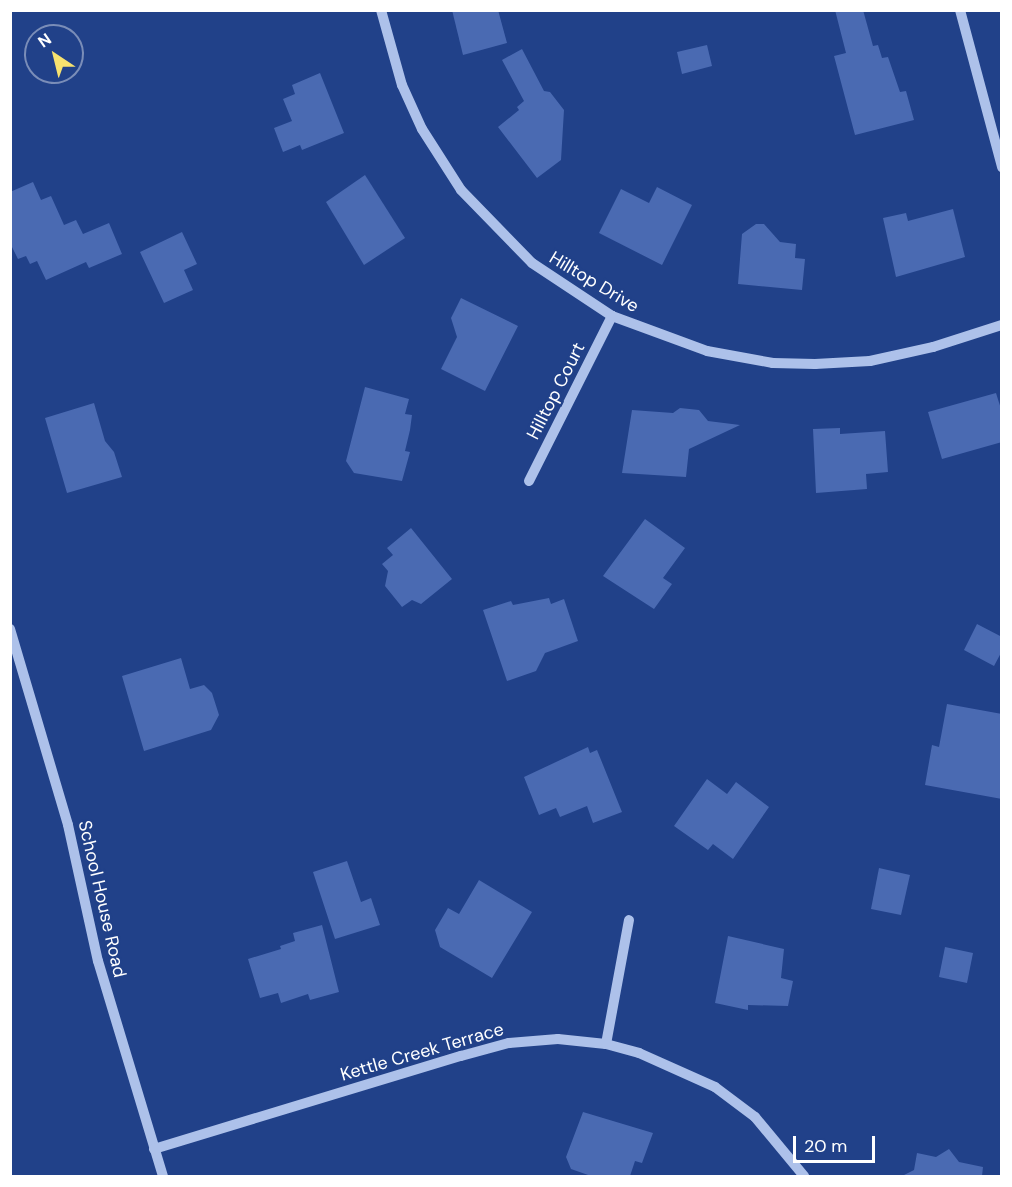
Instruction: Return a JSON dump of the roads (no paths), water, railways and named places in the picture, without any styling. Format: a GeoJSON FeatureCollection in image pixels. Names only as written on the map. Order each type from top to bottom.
{"type":"FeatureCollection","features":[{"type":"Feature","properties":{"kind":"street","name":"Hilltop Drive"},"geometry":{"type":"LineString","coordinates":[[381,10],[402,85],[422,129],[461,190],[532,263],[612,316],[706,351],[773,363],[815,364],[870,361],[933,347],[1002,325]]}},
{"type":"Feature","properties":{"kind":"street"},"geometry":{"type":"LineString","coordinates":[[960,10],[1002,167]]}},
{"type":"Feature","properties":{"kind":"street","name":"Hilltop Court"},"geometry":{"type":"LineString","coordinates":[[529,481],[612,316]]}},
{"type":"Feature","properties":{"kind":"street","name":"School House Road"},"geometry":{"type":"LineString","coordinates":[[10,629],[68,825],[98,961],[163,1176]]}},
{"type":"Feature","properties":{"kind":"street"},"geometry":{"type":"LineString","coordinates":[[606,1044],[630,920]]}},
{"type":"Feature","properties":{"kind":"street","name":"Kettle Creek Terrace"},"geometry":{"type":"LineString","coordinates":[[154,1149],[509,1043],[558,1039],[606,1044],[670,1065],[715,1088],[755,1117],[804,1176]]}}]}
